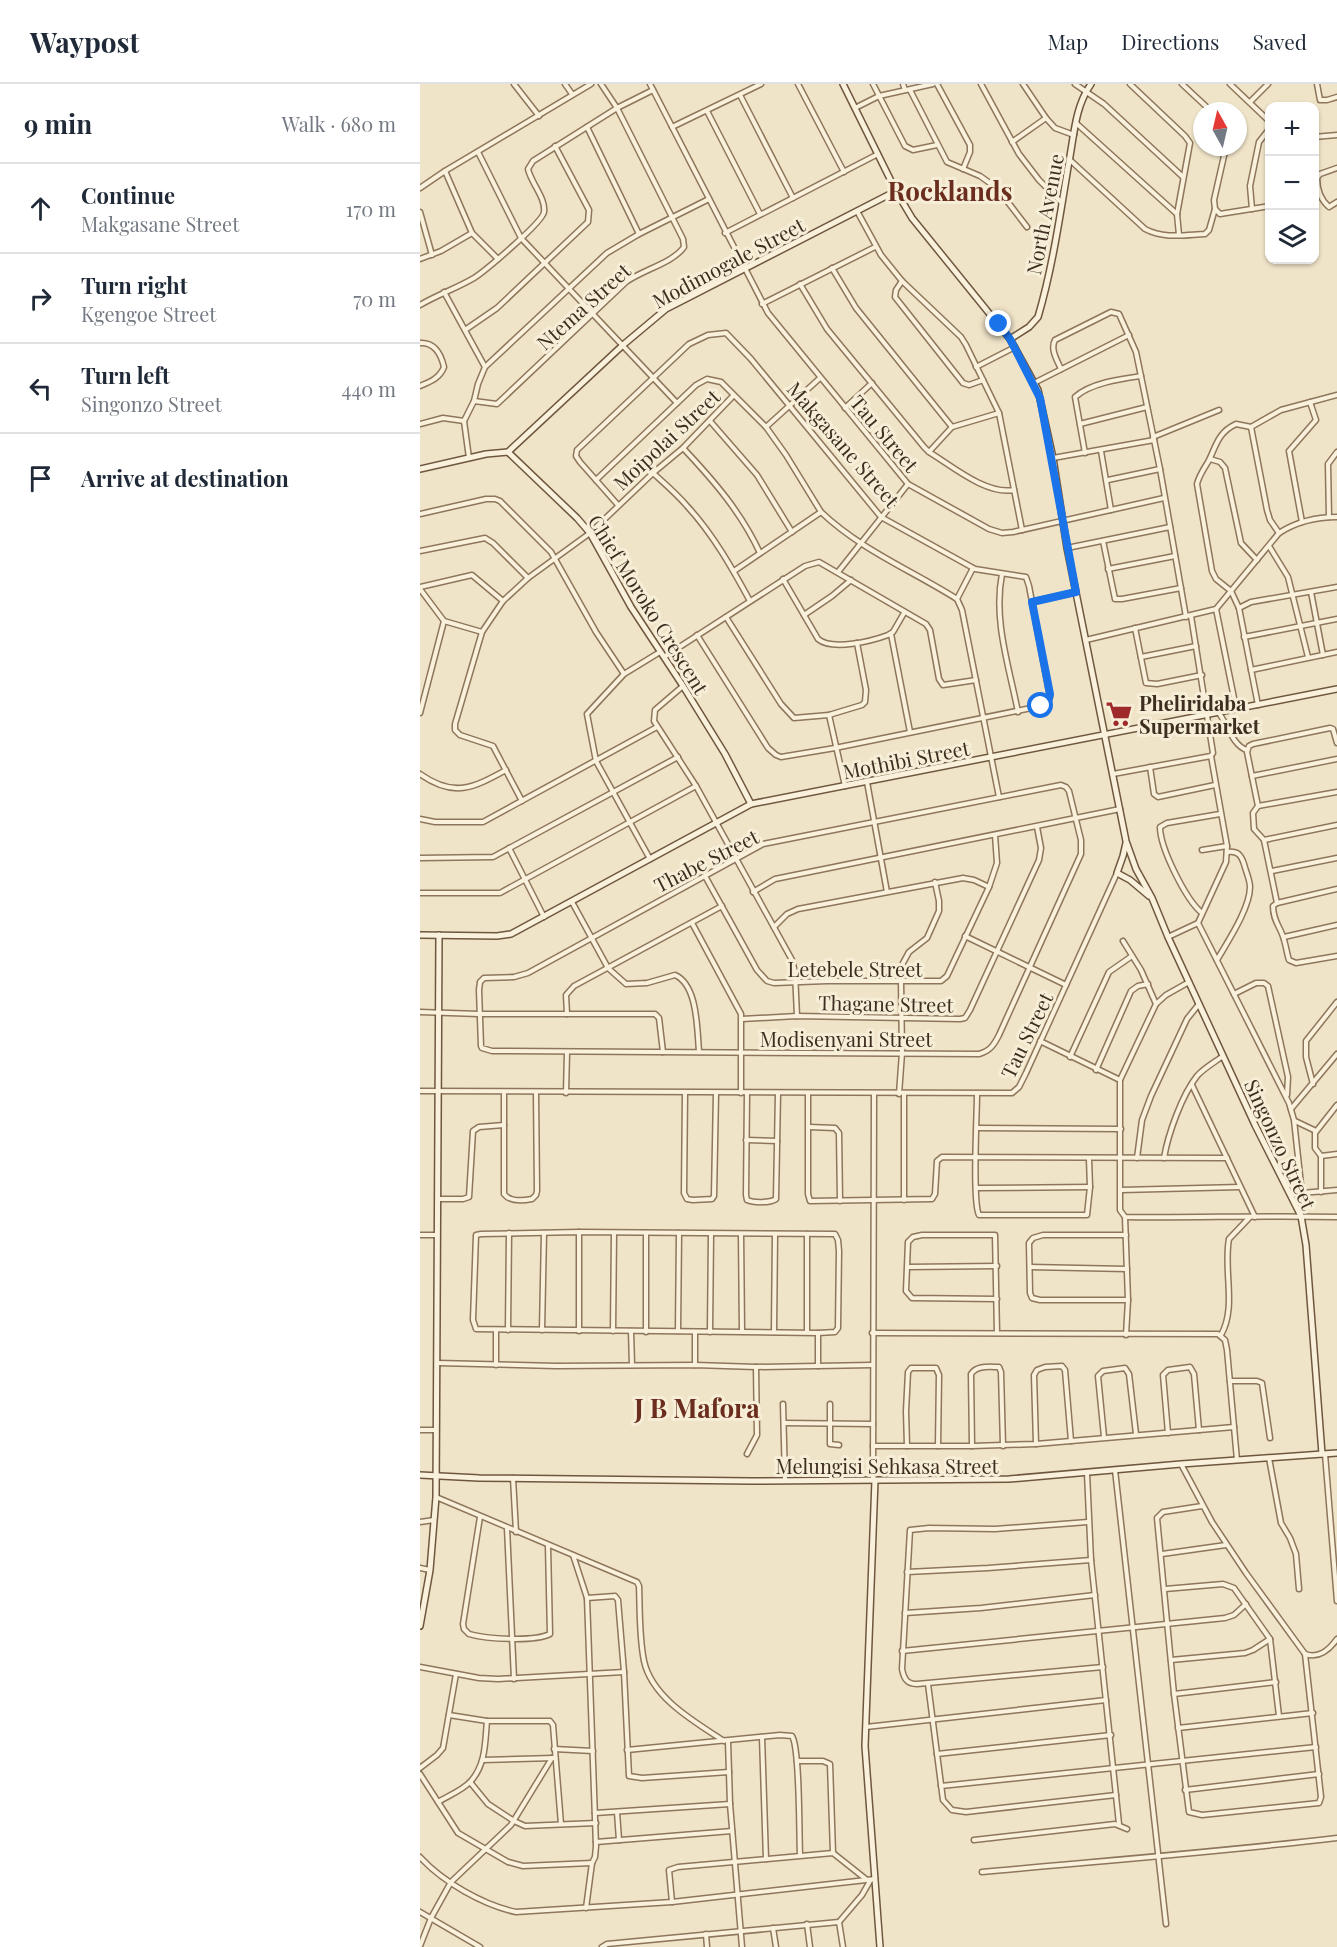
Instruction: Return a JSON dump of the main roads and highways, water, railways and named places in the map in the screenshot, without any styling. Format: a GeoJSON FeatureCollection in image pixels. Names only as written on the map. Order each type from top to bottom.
{"type":"FeatureCollection","features":[{"type":"Feature","properties":{"kind":"place","name":"Pheliridaba Supermarket"},"geometry":{"type":"Point","coordinates":[1119,714]}},
{"type":"Feature","properties":{"kind":"district","name":"Rocklands"},"geometry":{"type":"Point","coordinates":[950,190]}},
{"type":"Feature","properties":{"kind":"district","name":"J B Mafora"},"geometry":{"type":"Point","coordinates":[697,1407]}}]}
